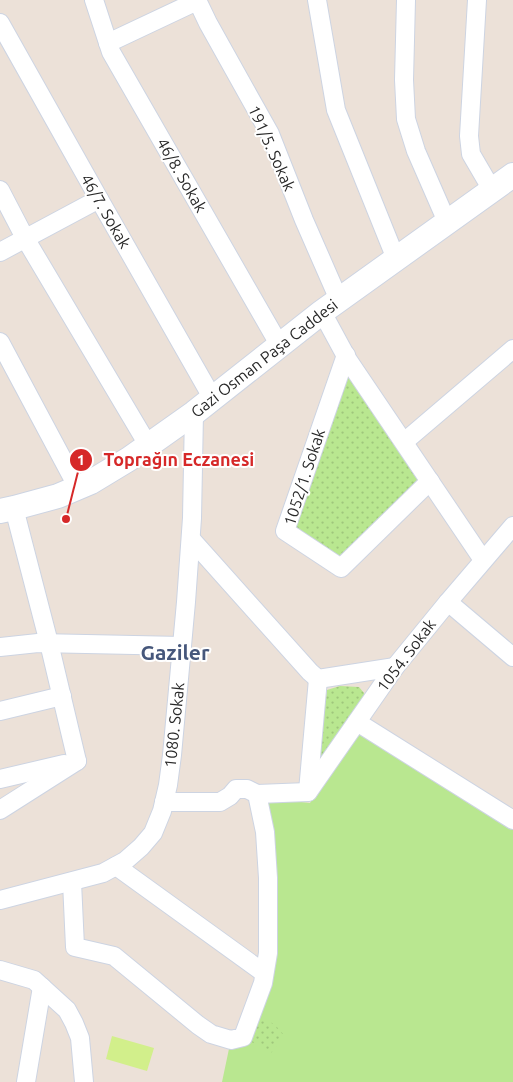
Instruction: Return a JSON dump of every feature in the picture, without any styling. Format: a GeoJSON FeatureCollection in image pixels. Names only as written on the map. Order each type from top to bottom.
{"type":"FeatureCollection","features":[{"type":"Feature","properties":{"kind":"main road","name":"Gazi Osman Paşa Caddesi"},"geometry":{"type":"LineString","coordinates":[[7,510],[58,496],[78,488],[129,459],[204,406],[330,306],[513,175]]}},
{"type":"Feature","properties":{"kind":"street","name":"46/8. Sokak"},"geometry":{"type":"LineString","coordinates":[[94,0],[111,52],[280,346]]}},
{"type":"Feature","properties":{"kind":"street"},"geometry":{"type":"LineString","coordinates":[[108,43],[197,0]]}},
{"type":"Feature","properties":{"kind":"street","name":"191/5. Sokak"},"geometry":{"type":"LineString","coordinates":[[197,0],[270,134],[304,220],[346,355],[483,560]]}},
{"type":"Feature","properties":{"kind":"street"},"geometry":{"type":"LineString","coordinates":[[317,0],[336,110],[396,259]]}},
{"type":"Feature","properties":{"kind":"street"},"geometry":{"type":"LineString","coordinates":[[406,0],[404,80],[406,120],[416,151],[447,222]]}},
{"type":"Feature","properties":{"kind":"street"},"geometry":{"type":"LineString","coordinates":[[477,0],[469,136],[471,154],[492,190]]}},
{"type":"Feature","properties":{"kind":"street","name":"46/7. Sokak"},"geometry":{"type":"LineString","coordinates":[[0,22],[98,199],[204,406]]}},
{"type":"Feature","properties":{"kind":"street"},"geometry":{"type":"LineString","coordinates":[[0,190],[26,238],[148,445]]}},
{"type":"Feature","properties":{"kind":"street"},"geometry":{"type":"LineString","coordinates":[[0,252],[98,199]]}},
{"type":"Feature","properties":{"kind":"street"},"geometry":{"type":"LineString","coordinates":[[0,342],[78,488]]}},
{"type":"Feature","properties":{"kind":"street"},"geometry":{"type":"LineString","coordinates":[[404,442],[513,349]]}},
{"type":"Feature","properties":{"kind":"street","name":"1052/1. Sokak"},"geometry":{"type":"LineString","coordinates":[[346,355],[285,532],[341,568],[430,481]]}},
{"type":"Feature","properties":{"kind":"street","name":"1080. Sokak"},"geometry":{"type":"LineString","coordinates":[[0,900],[103,874],[125,861],[141,847],[152,833],[162,811],[168,786],[172,755],[192,518],[204,406]]}},
{"type":"Feature","properties":{"kind":"street"},"geometry":{"type":"LineString","coordinates":[[7,510],[49,644],[77,761]]}},
{"type":"Feature","properties":{"kind":"street","name":"1054. Sokak"},"geometry":{"type":"LineString","coordinates":[[308,792],[395,667],[513,526]]}},
{"type":"Feature","properties":{"kind":"street"},"geometry":{"type":"LineString","coordinates":[[191,538],[318,679]]}},
{"type":"Feature","properties":{"kind":"street"},"geometry":{"type":"LineString","coordinates":[[448,602],[513,658]]}},
{"type":"Feature","properties":{"kind":"street"},"geometry":{"type":"LineString","coordinates":[[0,646],[38,643],[182,646]]}},
{"type":"Feature","properties":{"kind":"street"},"geometry":{"type":"LineString","coordinates":[[318,679],[395,667]]}},
{"type":"Feature","properties":{"kind":"street"},"geometry":{"type":"LineString","coordinates":[[164,802],[220,802],[230,796],[236,789],[247,790],[256,794],[308,792],[318,679]]}},
{"type":"Feature","properties":{"kind":"street"},"geometry":{"type":"LineString","coordinates":[[0,711],[62,696]]}},
{"type":"Feature","properties":{"kind":"street"},"geometry":{"type":"LineString","coordinates":[[357,722],[513,820]]}},
{"type":"Feature","properties":{"kind":"street"},"geometry":{"type":"LineString","coordinates":[[0,779],[77,761]]}},
{"type":"Feature","properties":{"kind":"street"},"geometry":{"type":"LineString","coordinates":[[0,810],[77,761]]}},
{"type":"Feature","properties":{"kind":"street"},"geometry":{"type":"LineString","coordinates":[[72,882],[75,947],[114,956],[211,1034],[231,1040],[243,1037],[263,983],[268,953],[268,878],[264,832],[256,794]]}},
{"type":"Feature","properties":{"kind":"street"},"geometry":{"type":"LineString","coordinates":[[116,866],[264,973]]}},
{"type":"Feature","properties":{"kind":"street"},"geometry":{"type":"LineString","coordinates":[[0,970],[34,980],[67,1010],[80,1038],[84,1082]]}},
{"type":"Feature","properties":{"kind":"street"},"geometry":{"type":"LineString","coordinates":[[26,1082],[42,987]]}},
{"type":"Feature","properties":{"kind":"green space"},"geometry":{"type":"Polygon","coordinates":[[[348,364],[425,478],[340,564],[293,533],[348,364]]]}},
{"type":"Feature","properties":{"kind":"green space"},"geometry":{"type":"Polygon","coordinates":[[[340,686],[359,687],[364,693],[365,701],[317,764],[327,690],[340,686]]]}},
{"type":"Feature","properties":{"kind":"green space"},"geometry":{"type":"Polygon","coordinates":[[[357,726],[513,830],[513,1082],[222,1082],[230,1044],[264,984],[257,797],[310,803],[357,726]]]}},
{"type":"Feature","properties":{"kind":"green space"},"geometry":{"type":"Polygon","coordinates":[[[253,1011],[275,1025],[285,1036],[271,1053],[243,1037],[253,1011]]]}},
{"type":"Feature","properties":{"kind":"green space"},"geometry":{"type":"Polygon","coordinates":[[[112,1036],[154,1048],[147,1071],[106,1059],[112,1036]]]}},
{"type":"Feature","properties":{"kind":"place","name":"Toprağın Eczanesi"},"geometry":{"type":"Point","coordinates":[66,519]}},
{"type":"Feature","properties":{"kind":"district","name":"Gaziler"},"geometry":{"type":"Point","coordinates":[175,653]}}]}
